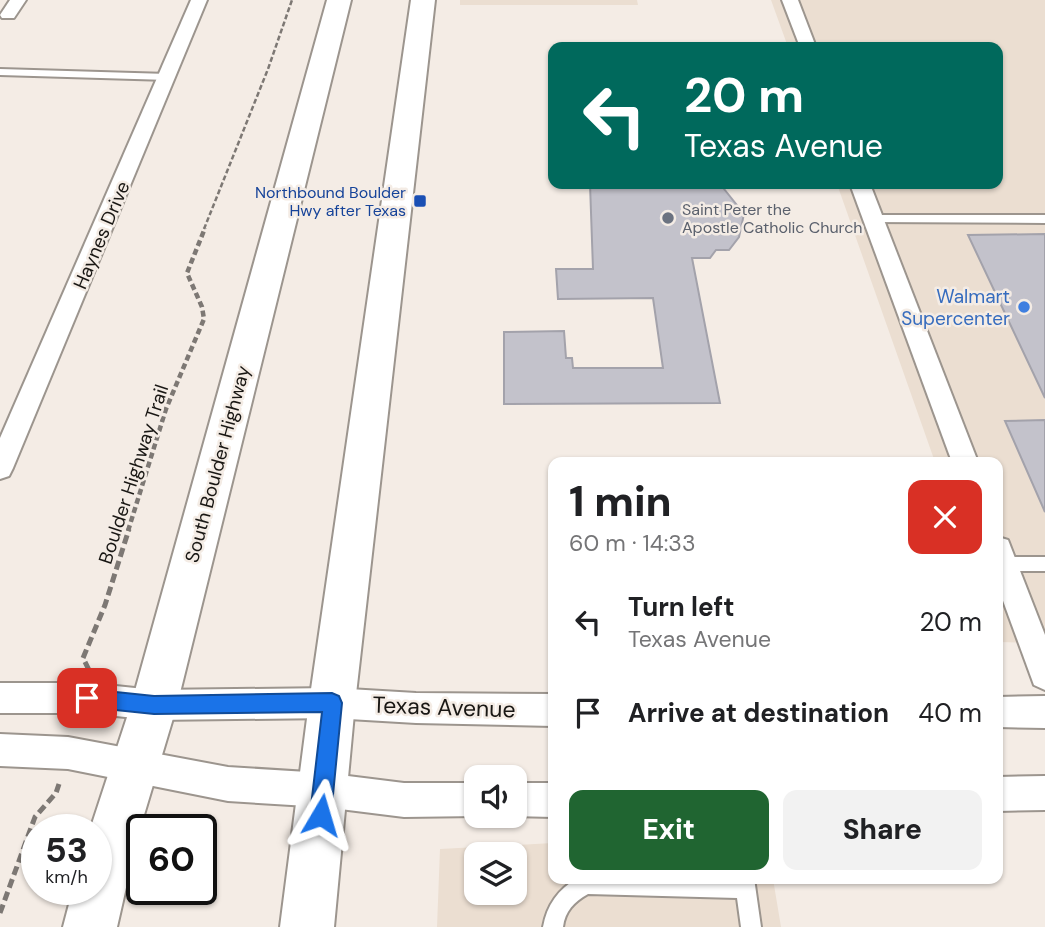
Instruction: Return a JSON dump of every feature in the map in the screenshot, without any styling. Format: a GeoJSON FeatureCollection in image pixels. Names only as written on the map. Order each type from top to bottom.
{"type":"FeatureCollection","features":[{"type":"Feature","properties":{"kind":"main road","name":"South Boulder Highway"},"geometry":{"type":"LineString","coordinates":[[90,927],[113,835],[154,705],[339,0]]}},
{"type":"Feature","properties":{"kind":"main road"},"geometry":{"type":"LineString","coordinates":[[307,927],[332,703],[423,0]]}},
{"type":"Feature","properties":{"kind":"street"},"geometry":{"type":"LineString","coordinates":[[8,15],[18,0]]}},
{"type":"Feature","properties":{"kind":"street","name":"Haynes Drive"},"geometry":{"type":"LineString","coordinates":[[0,468],[169,77],[199,0]]}},
{"type":"Feature","properties":{"kind":"street"},"geometry":{"type":"LineString","coordinates":[[790,0],[806,42]]}},
{"type":"Feature","properties":{"kind":"street"},"geometry":{"type":"LineString","coordinates":[[862,189],[963,457]]}},
{"type":"Feature","properties":{"kind":"street"},"geometry":{"type":"LineString","coordinates":[[1003,564],[1045,675]]}},
{"type":"Feature","properties":{"kind":"street","name":"Texas Avenue"},"geometry":{"type":"LineString","coordinates":[[0,698],[87,698],[154,705],[332,703],[416,708],[548,710]]}},
{"type":"Feature","properties":{"kind":"street"},"geometry":{"type":"LineString","coordinates":[[1003,712],[1045,712]]}},
{"type":"Feature","properties":{"kind":"street"},"geometry":{"type":"LineString","coordinates":[[0,750],[68,753],[228,785],[324,790],[404,800],[464,800]]}},
{"type":"Feature","properties":{"kind":"street"},"geometry":{"type":"LineString","coordinates":[[1003,794],[1045,793]]}},
{"type":"Feature","properties":{"kind":"street"},"geometry":{"type":"LineString","coordinates":[[527,800],[548,800]]}},
{"type":"Feature","properties":{"kind":"lane"},"geometry":{"type":"LineString","coordinates":[[0,72],[169,77]]}},
{"type":"Feature","properties":{"kind":"lane"},"geometry":{"type":"LineString","coordinates":[[873,219],[1045,219]]}},
{"type":"Feature","properties":{"kind":"lane"},"geometry":{"type":"LineString","coordinates":[[1003,557],[1045,564]]}},
{"type":"Feature","properties":{"kind":"lane"},"geometry":{"type":"LineString","coordinates":[[554,927],[555,914],[564,900],[574,890],[587,884],[745,884],[751,927]]}},
{"type":"Feature","properties":{"kind":"path","name":"Boulder Highway Trail"},"geometry":{"type":"LineString","coordinates":[[87,698],[94,678],[83,658],[105,605],[166,409],[204,319],[204,309],[190,286],[187,272],[292,0]]}},
{"type":"Feature","properties":{"kind":"path"},"geometry":{"type":"LineString","coordinates":[[0,913],[35,817],[56,793],[68,753]]}},
{"type":"Feature","properties":{"kind":"shaded area"},"geometry":{"type":"Polygon","coordinates":[[[460,0],[637,0],[638,5],[460,5],[460,0]]]}},
{"type":"Feature","properties":{"kind":"shaded area"},"geometry":{"type":"Polygon","coordinates":[[[771,0],[1045,0],[1045,643],[1003,642],[1003,457],[933,457],[839,189],[1003,189],[1003,42],[786,42],[771,0]]]}},
{"type":"Feature","properties":{"kind":"shaded area"},"geometry":{"type":"Polygon","coordinates":[[[548,843],[548,884],[774,884],[781,927],[437,927],[440,849],[464,848],[464,905],[527,905],[527,844],[548,843]]]}},
{"type":"Feature","properties":{"kind":"building"},"geometry":{"type":"Polygon","coordinates":[[[590,189],[724,189],[744,214],[739,237],[729,250],[716,250],[710,258],[692,258],[720,403],[504,404],[504,332],[564,331],[566,358],[572,358],[573,368],[663,368],[653,298],[558,299],[556,269],[593,269],[590,189]]]}},
{"type":"Feature","properties":{"kind":"building","name":"Walmart Supercenter"},"geometry":{"type":"Polygon","coordinates":[[[1045,234],[1045,398],[968,235],[1045,234]]]}},
{"type":"Feature","properties":{"kind":"building"},"geometry":{"type":"Polygon","coordinates":[[[1045,420],[1045,512],[1005,421],[1045,420]]]}},
{"type":"Feature","properties":{"kind":"place","name":"Northbound Boulder Hwy after Texas"},"geometry":{"type":"Point","coordinates":[420,201]}},
{"type":"Feature","properties":{"kind":"place","name":"Saint Peter the Apostle Catholic Church"},"geometry":{"type":"Point","coordinates":[668,218]}},
{"type":"Feature","properties":{"kind":"place","name":"Walmart Supercenter"},"geometry":{"type":"Point","coordinates":[1024,307]}},
{"type":"Feature","properties":{"kind":"route"},"geometry":{"type":"LineString","coordinates":[[87,698],[154,705],[332,703],[321,815]]}}]}
